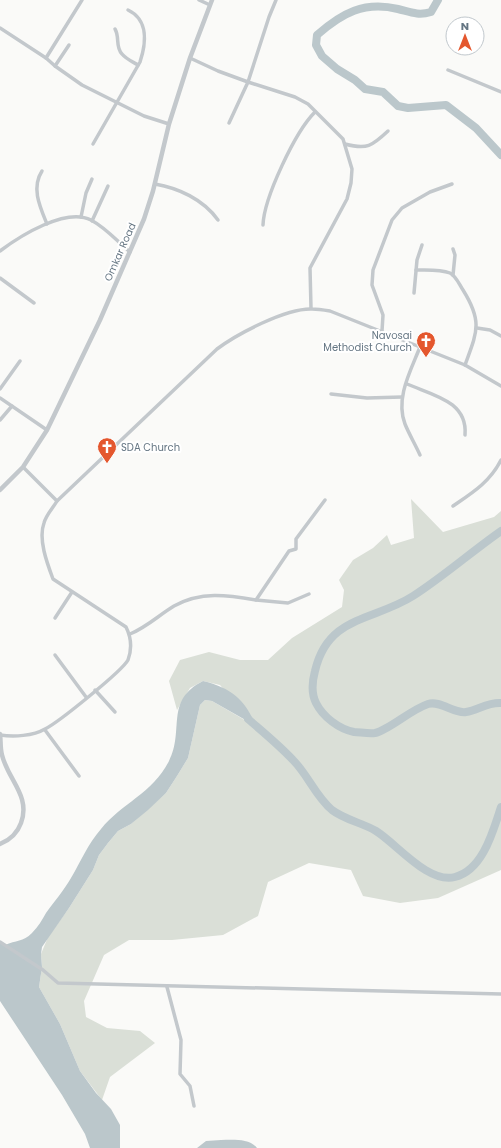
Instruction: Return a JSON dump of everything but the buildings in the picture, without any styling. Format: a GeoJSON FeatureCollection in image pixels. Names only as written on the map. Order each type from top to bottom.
{"type":"FeatureCollection","features":[{"type":"Feature","properties":{"kind":"street"},"geometry":{"type":"LineString","coordinates":[[46,58],[82,0]]}},
{"type":"Feature","properties":{"kind":"street"},"geometry":{"type":"LineString","coordinates":[[199,0],[210,5]]}},
{"type":"Feature","properties":{"kind":"street","name":"Omkar Road"},"geometry":{"type":"LineString","coordinates":[[0,490],[23,466],[47,430],[100,320],[130,252],[144,219],[155,184],[169,124],[190,58],[212,0]]}},
{"type":"Feature","properties":{"kind":"street"},"geometry":{"type":"LineString","coordinates":[[229,123],[248,82],[276,0]]}},
{"type":"Feature","properties":{"kind":"street"},"geometry":{"type":"LineString","coordinates":[[93,144],[138,65],[145,48],[144,33],[136,15],[128,10]]}},
{"type":"Feature","properties":{"kind":"street"},"geometry":{"type":"LineString","coordinates":[[0,28],[46,58],[82,85],[144,116],[169,124]]}},
{"type":"Feature","properties":{"kind":"street"},"geometry":{"type":"LineString","coordinates":[[115,29],[118,33],[118,44],[121,54],[138,65]]}},
{"type":"Feature","properties":{"kind":"street"},"geometry":{"type":"LineString","coordinates":[[55,66],[69,45]]}},
{"type":"Feature","properties":{"kind":"street"},"geometry":{"type":"LineString","coordinates":[[190,58],[218,71],[295,97],[308,104],[345,144],[352,169],[351,183],[347,199],[310,268],[311,308]]}},
{"type":"Feature","properties":{"kind":"street"},"geometry":{"type":"LineString","coordinates":[[448,70],[501,92]]}},
{"type":"Feature","properties":{"kind":"street"},"geometry":{"type":"LineString","coordinates":[[263,225],[264,216],[280,169],[304,125],[315,112]]}},
{"type":"Feature","properties":{"kind":"street"},"geometry":{"type":"LineString","coordinates":[[345,144],[365,147],[388,131]]}},
{"type":"Feature","properties":{"kind":"street"},"geometry":{"type":"LineString","coordinates":[[42,170],[36,187],[47,224]]}},
{"type":"Feature","properties":{"kind":"street"},"geometry":{"type":"LineString","coordinates":[[81,217],[86,193],[92,179]]}},
{"type":"Feature","properties":{"kind":"street"},"geometry":{"type":"LineString","coordinates":[[155,184],[185,192],[210,211],[218,220]]}},
{"type":"Feature","properties":{"kind":"street"},"geometry":{"type":"LineString","coordinates":[[382,331],[383,315],[372,285],[373,270],[392,220],[402,208],[430,192],[452,184]]}},
{"type":"Feature","properties":{"kind":"street"},"geometry":{"type":"LineString","coordinates":[[92,221],[108,186]]}},
{"type":"Feature","properties":{"kind":"street"},"geometry":{"type":"LineString","coordinates":[[0,251],[27,234],[47,224],[63,219],[81,217],[92,221],[130,252]]}},
{"type":"Feature","properties":{"kind":"street"},"geometry":{"type":"LineString","coordinates":[[414,293],[416,260],[422,245]]}},
{"type":"Feature","properties":{"kind":"street"},"geometry":{"type":"LineString","coordinates":[[453,249],[455,255],[453,275],[470,302],[476,315],[477,328],[465,365]]}},
{"type":"Feature","properties":{"kind":"street"},"geometry":{"type":"LineString","coordinates":[[416,270],[444,272],[453,275]]}},
{"type":"Feature","properties":{"kind":"street"},"geometry":{"type":"LineString","coordinates":[[0,278],[34,303]]}},
{"type":"Feature","properties":{"kind":"street"},"geometry":{"type":"LineString","coordinates":[[0,844],[14,836],[24,815],[24,803],[2,755],[0,734],[14,737],[45,730],[124,666],[130,650],[130,634],[126,627],[115,618],[53,579],[44,548],[42,530],[44,522],[58,501],[217,349],[230,339],[288,313],[311,308],[330,311],[420,346],[465,365],[501,386]]}},
{"type":"Feature","properties":{"kind":"street"},"geometry":{"type":"LineString","coordinates":[[477,328],[490,330],[501,336]]}},
{"type":"Feature","properties":{"kind":"street"},"geometry":{"type":"LineString","coordinates":[[420,346],[402,397],[405,423],[420,455]]}},
{"type":"Feature","properties":{"kind":"street"},"geometry":{"type":"LineString","coordinates":[[0,389],[20,361]]}},
{"type":"Feature","properties":{"kind":"street"},"geometry":{"type":"LineString","coordinates":[[407,384],[450,403],[460,410],[466,425],[465,434]]}},
{"type":"Feature","properties":{"kind":"street"},"geometry":{"type":"LineString","coordinates":[[331,394],[367,398],[402,397]]}},
{"type":"Feature","properties":{"kind":"street"},"geometry":{"type":"LineString","coordinates":[[0,398],[47,430]]}},
{"type":"Feature","properties":{"kind":"street"},"geometry":{"type":"LineString","coordinates":[[0,420],[12,406]]}},
{"type":"Feature","properties":{"kind":"street"},"geometry":{"type":"LineString","coordinates":[[453,506],[480,488],[490,478],[501,460]]}},
{"type":"Feature","properties":{"kind":"street"},"geometry":{"type":"LineString","coordinates":[[23,466],[58,501]]}},
{"type":"Feature","properties":{"kind":"street"},"geometry":{"type":"LineString","coordinates":[[256,600],[289,551],[296,549],[296,539],[325,500]]}},
{"type":"Feature","properties":{"kind":"street"},"geometry":{"type":"LineString","coordinates":[[55,618],[72,592]]}},
{"type":"Feature","properties":{"kind":"street"},"geometry":{"type":"LineString","coordinates":[[130,634],[141,630],[175,606],[202,595],[216,594],[288,603],[309,594]]}},
{"type":"Feature","properties":{"kind":"street"},"geometry":{"type":"LineString","coordinates":[[55,655],[86,697]]}},
{"type":"Feature","properties":{"kind":"street"},"geometry":{"type":"LineString","coordinates":[[96,690],[115,712]]}},
{"type":"Feature","properties":{"kind":"street"},"geometry":{"type":"LineString","coordinates":[[45,730],[79,776]]}},
{"type":"Feature","properties":{"kind":"street"},"geometry":{"type":"LineString","coordinates":[[0,942],[43,970],[58,983],[167,987],[501,994]]}},
{"type":"Feature","properties":{"kind":"street"},"geometry":{"type":"LineString","coordinates":[[167,987],[181,1040],[180,1074],[190,1086],[194,1106]]}},
{"type":"Feature","properties":{"kind":"shaded area"},"geometry":{"type":"Polygon","coordinates":[[[411,499],[443,532],[494,517],[501,511],[501,870],[438,898],[400,903],[363,896],[351,870],[309,863],[268,882],[258,916],[223,935],[172,940],[129,940],[104,955],[84,1001],[86,1017],[107,1028],[140,1031],[155,1043],[110,1077],[102,1100],[80,1071],[60,1024],[39,987],[42,967],[41,954],[48,937],[69,908],[93,870],[99,855],[108,843],[118,831],[131,824],[166,793],[177,776],[188,758],[200,705],[205,700],[212,701],[255,726],[220,685],[203,681],[190,688],[177,710],[169,681],[180,660],[209,652],[240,660],[268,660],[292,638],[342,607],[344,590],[339,580],[353,560],[373,548],[387,535],[391,545],[414,538],[411,499]]]}},
{"type":"Feature","properties":{"kind":"shaded area"},"geometry":{"type":"Polygon","coordinates":[[[203,681],[222,687],[236,696],[247,709],[256,726],[212,701],[205,700],[200,705],[188,758],[166,793],[131,824],[118,831],[108,843],[99,855],[93,870],[69,908],[42,947],[42,967],[39,987],[60,1024],[80,1071],[96,1093],[111,1109],[120,1125],[120,1148],[90,1148],[85,1134],[62,1095],[0,1001],[0,942],[5,945],[29,936],[32,933],[68,882],[96,835],[109,820],[146,790],[162,772],[169,761],[173,749],[176,738],[177,717],[183,698],[191,689],[203,681]]]}},
{"type":"Feature","properties":{"kind":"shaded area"},"geometry":{"type":"Polygon","coordinates":[[[206,1141],[245,1141],[257,1148],[197,1148],[206,1141]]]}},
{"type":"Feature","properties":{"kind":"waterway"},"geometry":{"type":"LineString","coordinates":[[438,0],[431,12],[422,14],[386,7],[364,8],[354,11],[335,21],[317,35],[316,45],[322,56],[337,69],[355,80],[365,89],[383,92],[398,106],[408,108],[446,105],[476,128],[501,155]]}},
{"type":"Feature","properties":{"kind":"waterway"},"geometry":{"type":"LineString","coordinates":[[501,531],[413,596],[341,629],[330,639],[321,653],[312,687],[316,703],[327,718],[337,725],[354,732],[375,733],[381,731],[421,707],[433,703],[461,712],[501,703]]}},
{"type":"Feature","properties":{"kind":"waterway"},"geometry":{"type":"LineString","coordinates":[[248,719],[293,760],[326,805],[337,813],[376,831],[413,862],[434,875],[445,878],[455,877],[465,873],[473,866],[486,848],[501,807]]}},
{"type":"Feature","properties":{"kind":"place","name":"Navosai Methodist Church"},"geometry":{"type":"Point","coordinates":[426,358]}},
{"type":"Feature","properties":{"kind":"place","name":"SDA Church"},"geometry":{"type":"Point","coordinates":[107,464]}}]}
